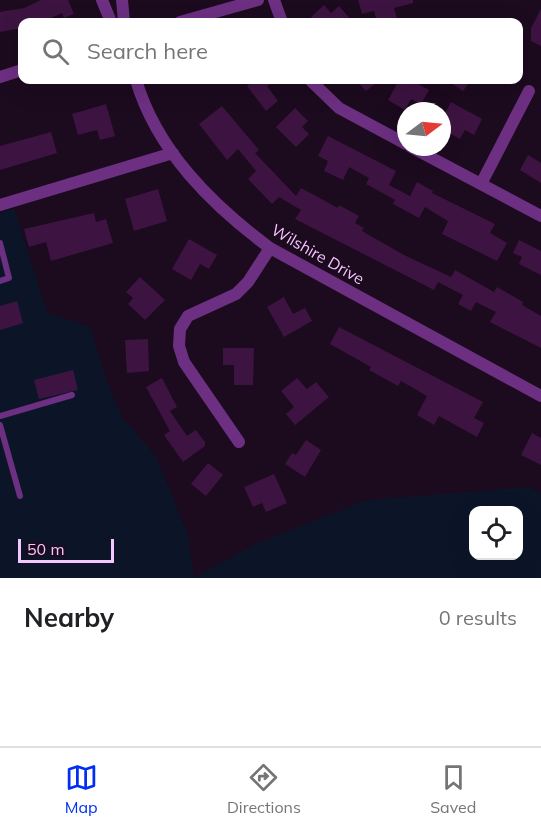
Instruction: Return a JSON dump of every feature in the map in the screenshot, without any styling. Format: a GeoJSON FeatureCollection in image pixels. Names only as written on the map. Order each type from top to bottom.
{"type":"FeatureCollection","features":[{"type":"Feature","properties":{"kind":"street"},"geometry":{"type":"LineString","coordinates":[[102,0],[109,18]]}},
{"type":"Feature","properties":{"kind":"street"},"geometry":{"type":"LineString","coordinates":[[122,0],[124,18]]}},
{"type":"Feature","properties":{"kind":"street"},"geometry":{"type":"LineString","coordinates":[[194,18],[258,0]]}},
{"type":"Feature","properties":{"kind":"street"},"geometry":{"type":"LineString","coordinates":[[273,0],[280,18]]}},
{"type":"Feature","properties":{"kind":"street"},"geometry":{"type":"LineString","coordinates":[[0,77],[18,71]]}},
{"type":"Feature","properties":{"kind":"street","name":"Wilshire Drive"},"geometry":{"type":"LineString","coordinates":[[138,84],[157,126],[194,182],[219,208],[270,248],[541,396]]}},
{"type":"Feature","properties":{"kind":"street"},"geometry":{"type":"LineString","coordinates":[[314,84],[339,108],[397,139]]}},
{"type":"Feature","properties":{"kind":"street"},"geometry":{"type":"LineString","coordinates":[[481,184],[530,91]]}},
{"type":"Feature","properties":{"kind":"street"},"geometry":{"type":"LineString","coordinates":[[0,205],[173,153]]}},
{"type":"Feature","properties":{"kind":"street"},"geometry":{"type":"LineString","coordinates":[[428,156],[541,216]]}},
{"type":"Feature","properties":{"kind":"street"},"geometry":{"type":"LineString","coordinates":[[239,442],[184,362],[178,346],[180,329],[188,316],[236,294],[248,282],[270,248]]}},
{"type":"Feature","properties":{"kind":"lane"},"geometry":{"type":"LineString","coordinates":[[0,245],[9,278],[0,281]]}},
{"type":"Feature","properties":{"kind":"lane"},"geometry":{"type":"LineString","coordinates":[[0,416],[72,395]]}},
{"type":"Feature","properties":{"kind":"lane"},"geometry":{"type":"LineString","coordinates":[[0,425],[20,496]]}},
{"type":"Feature","properties":{"kind":"shaded area"},"geometry":{"type":"Polygon","coordinates":[[[14,208],[47,312],[91,328],[106,380],[122,417],[156,456],[188,535],[194,577],[258,543],[367,500],[528,487],[541,493],[541,578],[0,578],[0,213],[14,208]]]}},
{"type":"Feature","properties":{"kind":"building"},"geometry":{"type":"Polygon","coordinates":[[[41,0],[68,0],[74,14],[64,18],[62,13],[51,18],[18,18],[18,29],[0,32],[0,12],[24,8],[41,0]]]}},
{"type":"Feature","properties":{"kind":"building"},"geometry":{"type":"Polygon","coordinates":[[[358,0],[413,0],[413,3],[394,8],[397,18],[376,18],[374,11],[362,14],[358,0]]]}},
{"type":"Feature","properties":{"kind":"building"},"geometry":{"type":"Polygon","coordinates":[[[324,5],[331,13],[339,6],[350,18],[312,18],[324,5]]]}},
{"type":"Feature","properties":{"kind":"building"},"geometry":{"type":"Polygon","coordinates":[[[541,9],[541,46],[531,41],[531,28],[541,9]]]}},
{"type":"Feature","properties":{"kind":"building"},"geometry":{"type":"Polygon","coordinates":[[[270,84],[267,86],[278,101],[266,111],[247,86],[270,84]]]}},
{"type":"Feature","properties":{"kind":"building"},"geometry":{"type":"Polygon","coordinates":[[[360,84],[375,84],[366,91],[360,84]]]}},
{"type":"Feature","properties":{"kind":"building"},"geometry":{"type":"Polygon","coordinates":[[[397,84],[418,84],[429,90],[422,102],[411,99],[409,102],[397,102],[397,105],[388,100],[397,84]]]}},
{"type":"Feature","properties":{"kind":"building"},"geometry":{"type":"Polygon","coordinates":[[[453,84],[468,84],[463,91],[453,84]]]}},
{"type":"Feature","properties":{"kind":"building"},"geometry":{"type":"Polygon","coordinates":[[[451,102],[482,119],[474,135],[465,130],[460,139],[451,134],[451,102]]]}},
{"type":"Feature","properties":{"kind":"building"},"geometry":{"type":"Polygon","coordinates":[[[106,104],[115,136],[100,140],[97,130],[78,135],[72,114],[106,104]]]}},
{"type":"Feature","properties":{"kind":"building"},"geometry":{"type":"Polygon","coordinates":[[[222,106],[259,150],[255,153],[296,196],[301,188],[338,208],[339,205],[359,216],[355,223],[364,228],[362,231],[404,255],[451,277],[455,270],[494,292],[497,287],[523,302],[522,305],[541,316],[541,348],[490,322],[496,312],[476,302],[471,311],[458,304],[463,295],[438,282],[434,290],[295,219],[301,210],[279,197],[272,204],[248,179],[256,171],[238,149],[227,160],[199,124],[222,106]]]}},
{"type":"Feature","properties":{"kind":"building"},"geometry":{"type":"Polygon","coordinates":[[[295,108],[308,121],[302,127],[309,134],[296,147],[276,127],[295,108]]]}},
{"type":"Feature","properties":{"kind":"building"},"geometry":{"type":"Polygon","coordinates":[[[51,132],[57,153],[0,170],[0,146],[51,132]]]}},
{"type":"Feature","properties":{"kind":"building"},"geometry":{"type":"Polygon","coordinates":[[[328,136],[396,171],[389,185],[410,196],[417,182],[433,191],[432,193],[495,224],[490,233],[507,243],[497,261],[442,234],[448,221],[425,207],[419,218],[393,204],[395,200],[366,184],[369,178],[349,167],[343,180],[324,171],[328,161],[318,156],[328,136]]]}},
{"type":"Feature","properties":{"kind":"building"},"geometry":{"type":"Polygon","coordinates":[[[528,155],[541,163],[541,183],[520,170],[528,155]]]}},
{"type":"Feature","properties":{"kind":"building"},"geometry":{"type":"Polygon","coordinates":[[[158,189],[167,221],[134,231],[125,199],[158,189]]]}},
{"type":"Feature","properties":{"kind":"building"},"geometry":{"type":"Polygon","coordinates":[[[94,213],[96,222],[106,219],[113,243],[51,261],[46,242],[29,247],[24,229],[94,213]]]}},
{"type":"Feature","properties":{"kind":"building"},"geometry":{"type":"Polygon","coordinates":[[[189,239],[217,255],[209,269],[200,264],[191,280],[172,269],[189,239]]]}},
{"type":"Feature","properties":{"kind":"building"},"geometry":{"type":"Polygon","coordinates":[[[519,240],[541,251],[541,275],[519,264],[522,257],[513,253],[519,240]]]}},
{"type":"Feature","properties":{"kind":"building"},"geometry":{"type":"Polygon","coordinates":[[[140,277],[165,300],[145,320],[128,304],[133,298],[126,292],[140,277]]]}},
{"type":"Feature","properties":{"kind":"building"},"geometry":{"type":"Polygon","coordinates":[[[284,297],[293,314],[305,308],[312,321],[284,337],[267,307],[284,297]]]}},
{"type":"Feature","properties":{"kind":"building"},"geometry":{"type":"Polygon","coordinates":[[[17,301],[23,323],[0,330],[0,306],[17,301]]]}},
{"type":"Feature","properties":{"kind":"building"},"geometry":{"type":"Polygon","coordinates":[[[339,327],[483,402],[474,418],[484,423],[477,437],[439,416],[434,425],[417,415],[427,396],[401,381],[398,386],[369,370],[371,367],[330,344],[339,327]]]}},
{"type":"Feature","properties":{"kind":"building"},"geometry":{"type":"Polygon","coordinates":[[[148,339],[149,371],[127,373],[125,340],[148,339]]]}},
{"type":"Feature","properties":{"kind":"building"},"geometry":{"type":"Polygon","coordinates":[[[223,348],[254,348],[253,385],[234,385],[234,365],[223,365],[223,348]]]}},
{"type":"Feature","properties":{"kind":"building"},"geometry":{"type":"Polygon","coordinates":[[[73,370],[78,390],[39,399],[34,380],[73,370]]]}},
{"type":"Feature","properties":{"kind":"building"},"geometry":{"type":"Polygon","coordinates":[[[162,378],[177,407],[170,411],[187,436],[196,430],[205,442],[205,446],[183,462],[164,435],[170,431],[146,387],[162,378]]]}},
{"type":"Feature","properties":{"kind":"building"},"geometry":{"type":"Polygon","coordinates":[[[297,378],[307,389],[316,382],[329,397],[295,425],[286,414],[294,407],[281,391],[297,378]]]}},
{"type":"Feature","properties":{"kind":"building"},"geometry":{"type":"Polygon","coordinates":[[[532,433],[541,438],[541,465],[521,455],[532,433]]]}},
{"type":"Feature","properties":{"kind":"building"},"geometry":{"type":"Polygon","coordinates":[[[306,440],[321,450],[305,477],[285,464],[292,453],[296,455],[306,440]]]}},
{"type":"Feature","properties":{"kind":"building"},"geometry":{"type":"Polygon","coordinates":[[[208,463],[223,475],[206,496],[191,484],[208,463]]]}},
{"type":"Feature","properties":{"kind":"building"},"geometry":{"type":"Polygon","coordinates":[[[274,474],[287,503],[266,512],[262,503],[253,507],[244,487],[274,474]]]}}]}
